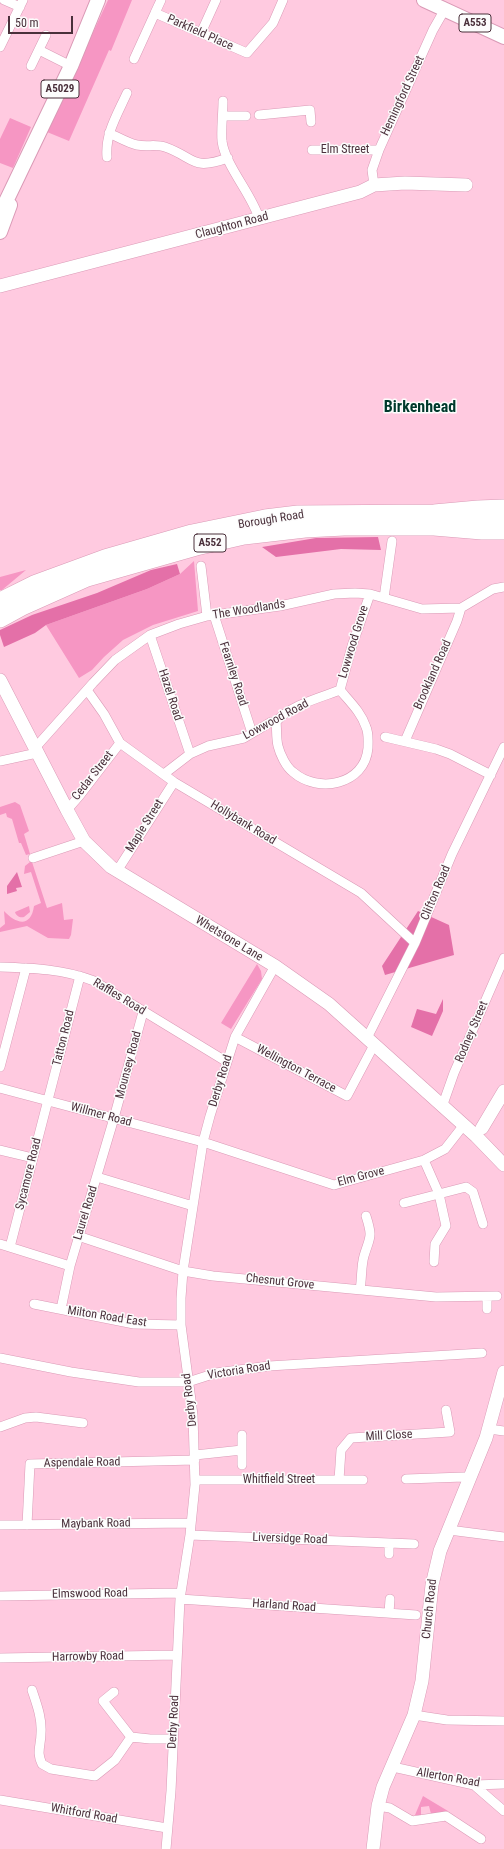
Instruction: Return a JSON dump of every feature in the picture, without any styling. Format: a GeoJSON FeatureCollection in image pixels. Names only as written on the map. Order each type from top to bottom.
{"type":"FeatureCollection","features":[{"type":"Feature","properties":{"kind":"highway","name":"Borough Road"},"geometry":{"type":"LineString","coordinates":[[434,520],[478,509],[504,508]]}},
{"type":"Feature","properties":{"kind":"highway","name":"Borough Road"},"geometry":{"type":"LineString","coordinates":[[0,601],[34,584],[105,558],[192,533],[265,518],[298,514],[335,513],[434,520],[482,531],[504,531]]}},
{"type":"Feature","properties":{"kind":"highway","name":"A552"},"geometry":{"type":"LineString","coordinates":[[0,619],[22,607],[87,578],[196,547],[244,536],[305,529],[434,520]]}},
{"type":"Feature","properties":{"kind":"main road","name":"A5029"},"geometry":{"type":"LineString","coordinates":[[0,214],[71,66],[98,0]]}},
{"type":"Feature","properties":{"kind":"main road","name":"A553"},"geometry":{"type":"LineString","coordinates":[[424,0],[504,37]]}},
{"type":"Feature","properties":{"kind":"main road","name":"A5029"},"geometry":{"type":"LineString","coordinates":[[0,232],[19,176]]}},
{"type":"Feature","properties":{"kind":"main road","name":"Claughton Road"},"geometry":{"type":"LineString","coordinates":[[0,286],[360,192],[374,185],[405,183],[466,185]]}},
{"type":"Feature","properties":{"kind":"main road"},"geometry":{"type":"LineString","coordinates":[[0,274],[20,281]]}},
{"type":"Feature","properties":{"kind":"main road","name":"Borough Road"},"geometry":{"type":"LineString","coordinates":[[434,520],[504,518]]}},
{"type":"Feature","properties":{"kind":"main road","name":"Whetstone Lane"},"geometry":{"type":"LineString","coordinates":[[0,680],[66,810],[84,841],[117,871],[275,966],[329,1004],[491,1151],[504,1165]]}},
{"type":"Feature","properties":{"kind":"main road"},"geometry":{"type":"LineString","coordinates":[[482,1128],[504,1091]]}},
{"type":"Feature","properties":{"kind":"main road","name":"Church Road"},"geometry":{"type":"LineString","coordinates":[[373,1849],[378,1806],[383,1788],[414,1716],[425,1662],[434,1573],[440,1551],[489,1429],[504,1372]]}},
{"type":"Feature","properties":{"kind":"street"},"geometry":{"type":"LineString","coordinates":[[0,47],[22,3],[4,0]]}},
{"type":"Feature","properties":{"kind":"street"},"geometry":{"type":"LineString","coordinates":[[155,13],[161,0]]}},
{"type":"Feature","properties":{"kind":"street"},"geometry":{"type":"LineString","coordinates":[[201,33],[216,0]]}},
{"type":"Feature","properties":{"kind":"street","name":"Parkfield Place"},"geometry":{"type":"LineString","coordinates":[[134,59],[155,13],[247,53],[273,23],[283,0]]}},
{"type":"Feature","properties":{"kind":"street","name":"Hemingford Street"},"geometry":{"type":"LineString","coordinates":[[374,185],[372,170],[378,150],[433,30],[445,9]]}},
{"type":"Feature","properties":{"kind":"street"},"geometry":{"type":"LineString","coordinates":[[31,66],[46,35]]}},
{"type":"Feature","properties":{"kind":"street"},"geometry":{"type":"LineString","coordinates":[[38,50],[71,66]]}},
{"type":"Feature","properties":{"kind":"street"},"geometry":{"type":"LineString","coordinates":[[107,157],[106,144],[109,133],[127,93]]}},
{"type":"Feature","properties":{"kind":"street"},"geometry":{"type":"LineString","coordinates":[[223,101],[222,142],[228,158],[254,204],[259,218]]}},
{"type":"Feature","properties":{"kind":"street"},"geometry":{"type":"LineString","coordinates":[[259,115],[310,110],[311,122]]}},
{"type":"Feature","properties":{"kind":"street"},"geometry":{"type":"LineString","coordinates":[[223,116],[246,116]]}},
{"type":"Feature","properties":{"kind":"street"},"geometry":{"type":"LineString","coordinates":[[109,133],[138,145],[165,147],[196,163],[213,163],[228,158]]}},
{"type":"Feature","properties":{"kind":"street","name":"Elm Street"},"geometry":{"type":"LineString","coordinates":[[312,150],[378,150]]}},
{"type":"Feature","properties":{"kind":"street","name":"Lowwood Grove"},"geometry":{"type":"LineString","coordinates":[[384,598],[392,540]]}},
{"type":"Feature","properties":{"kind":"street","name":"Fearnley Road"},"geometry":{"type":"LineString","coordinates":[[201,566],[211,616],[252,733]]}},
{"type":"Feature","properties":{"kind":"street","name":"The Woodlands"},"geometry":{"type":"LineString","coordinates":[[36,750],[87,690],[115,660],[150,635],[179,624],[211,616],[280,606],[334,594],[370,594],[422,609],[461,608],[493,589],[504,587]]}},
{"type":"Feature","properties":{"kind":"street","name":"Lowwood Grove"},"geometry":{"type":"LineString","coordinates":[[340,690],[348,659],[370,594]]}},
{"type":"Feature","properties":{"kind":"street","name":"Brookland Road"},"geometry":{"type":"LineString","coordinates":[[405,741],[457,621],[461,608]]}},
{"type":"Feature","properties":{"kind":"street","name":"Hazel Road"},"geometry":{"type":"LineString","coordinates":[[150,635],[190,754]]}},
{"type":"Feature","properties":{"kind":"street","name":"Hollybank Road"},"geometry":{"type":"LineString","coordinates":[[87,690],[104,714],[120,742],[174,782],[361,894],[415,943]]}},
{"type":"Feature","properties":{"kind":"street"},"geometry":{"type":"LineString","coordinates":[[276,722],[277,745],[283,759],[292,772],[311,782],[323,785],[338,783],[350,778],[361,770],[367,759],[368,736],[359,712],[340,690]]}},
{"type":"Feature","properties":{"kind":"street","name":"Lowwood Road"},"geometry":{"type":"LineString","coordinates":[[164,774],[190,754],[208,746],[234,742],[271,722],[276,722],[297,707],[340,690]]}},
{"type":"Feature","properties":{"kind":"street"},"geometry":{"type":"LineString","coordinates":[[385,737],[450,754],[491,775]]}},
{"type":"Feature","properties":{"kind":"street","name":"Cedar Street"},"geometry":{"type":"LineString","coordinates":[[66,810],[80,795],[120,742]]}},
{"type":"Feature","properties":{"kind":"street","name":"Clifton Road"},"geometry":{"type":"LineString","coordinates":[[371,1041],[415,943],[452,854],[504,747]]}},
{"type":"Feature","properties":{"kind":"street"},"geometry":{"type":"LineString","coordinates":[[0,762],[36,750]]}},
{"type":"Feature","properties":{"kind":"street","name":"Maple Street"},"geometry":{"type":"LineString","coordinates":[[117,871],[174,782]]}},
{"type":"Feature","properties":{"kind":"street"},"geometry":{"type":"LineString","coordinates":[[33,858],[84,841]]}},
{"type":"Feature","properties":{"kind":"street","name":"Rodney Street"},"geometry":{"type":"LineString","coordinates":[[442,1107],[504,958]]}},
{"type":"Feature","properties":{"kind":"street","name":"Derby Road"},"geometry":{"type":"LineString","coordinates":[[166,1849],[180,1596],[192,1523],[195,1480],[193,1415],[181,1326],[183,1271],[203,1142],[227,1062],[235,1037],[275,966]]}},
{"type":"Feature","properties":{"kind":"street","name":"Raffles Road"},"geometry":{"type":"LineString","coordinates":[[0,967],[58,971],[94,981],[227,1062]]}},
{"type":"Feature","properties":{"kind":"street"},"geometry":{"type":"LineString","coordinates":[[0,1067],[26,968]]}},
{"type":"Feature","properties":{"kind":"street","name":"Tatton Road"},"geometry":{"type":"LineString","coordinates":[[48,1101],[80,976]]}},
{"type":"Feature","properties":{"kind":"street","name":"Mounsey Road"},"geometry":{"type":"LineString","coordinates":[[114,1118],[143,1012]]}},
{"type":"Feature","properties":{"kind":"street","name":"Wellington Terrace"},"geometry":{"type":"LineString","coordinates":[[235,1037],[347,1096],[371,1041]]}},
{"type":"Feature","properties":{"kind":"street","name":"Willmer Road"},"geometry":{"type":"LineString","coordinates":[[0,1088],[203,1142]]}},
{"type":"Feature","properties":{"kind":"street","name":"Sycamore Road"},"geometry":{"type":"LineString","coordinates":[[10,1247],[48,1101]]}},
{"type":"Feature","properties":{"kind":"street","name":"Laurel Road"},"geometry":{"type":"LineString","coordinates":[[61,1309],[78,1236],[114,1118]]}},
{"type":"Feature","properties":{"kind":"street","name":"Elm Grove"},"geometry":{"type":"LineString","coordinates":[[203,1142],[334,1185],[424,1160],[445,1149],[463,1126]]}},
{"type":"Feature","properties":{"kind":"street"},"geometry":{"type":"LineString","coordinates":[[0,1150],[33,1158]]}},
{"type":"Feature","properties":{"kind":"street"},"geometry":{"type":"LineString","coordinates":[[424,1160],[439,1194],[446,1226],[435,1244],[434,1262]]}},
{"type":"Feature","properties":{"kind":"street"},"geometry":{"type":"LineString","coordinates":[[97,1177],[193,1206]]}},
{"type":"Feature","properties":{"kind":"street"},"geometry":{"type":"LineString","coordinates":[[404,1203],[466,1187],[473,1192],[483,1224]]}},
{"type":"Feature","properties":{"kind":"street"},"geometry":{"type":"LineString","coordinates":[[360,1290],[364,1256],[370,1242],[371,1231],[366,1216]]}},
{"type":"Feature","properties":{"kind":"street","name":"Chesnut Grove"},"geometry":{"type":"LineString","coordinates":[[78,1236],[183,1271],[213,1276],[436,1297],[497,1296]]}},
{"type":"Feature","properties":{"kind":"street"},"geometry":{"type":"LineString","coordinates":[[0,1244],[70,1266]]}},
{"type":"Feature","properties":{"kind":"street"},"geometry":{"type":"LineString","coordinates":[[487,1297],[487,1309]]}},
{"type":"Feature","properties":{"kind":"street","name":"Milton Road East"},"geometry":{"type":"LineString","coordinates":[[34,1304],[134,1324],[181,1326]]}},
{"type":"Feature","properties":{"kind":"street","name":"Victoria Road"},"geometry":{"type":"LineString","coordinates":[[0,1358],[71,1372],[139,1382],[188,1382],[216,1373],[269,1366],[457,1351],[482,1353]]}},
{"type":"Feature","properties":{"kind":"street","name":"Mill Close"},"geometry":{"type":"LineString","coordinates":[[340,1480],[341,1450],[351,1438],[450,1432],[446,1410]]}},
{"type":"Feature","properties":{"kind":"street"},"geometry":{"type":"LineString","coordinates":[[0,1427],[25,1418],[36,1417],[83,1423]]}},
{"type":"Feature","properties":{"kind":"street"},"geometry":{"type":"LineString","coordinates":[[489,1429],[504,1431]]}},
{"type":"Feature","properties":{"kind":"street"},"geometry":{"type":"LineString","coordinates":[[242,1435],[242,1465]]}},
{"type":"Feature","properties":{"kind":"street"},"geometry":{"type":"LineString","coordinates":[[195,1457],[242,1450]]}},
{"type":"Feature","properties":{"kind":"street","name":"Aspendale Road"},"geometry":{"type":"LineString","coordinates":[[27,1525],[30,1464],[195,1457]]}},
{"type":"Feature","properties":{"kind":"street"},"geometry":{"type":"LineString","coordinates":[[406,1479],[464,1477],[470,1479]]}},
{"type":"Feature","properties":{"kind":"street","name":"Whitfield Street"},"geometry":{"type":"LineString","coordinates":[[195,1480],[363,1480]]}},
{"type":"Feature","properties":{"kind":"street","name":"Maybank Road"},"geometry":{"type":"LineString","coordinates":[[0,1525],[192,1523]]}},
{"type":"Feature","properties":{"kind":"street"},"geometry":{"type":"LineString","coordinates":[[449,1530],[504,1536]]}},
{"type":"Feature","properties":{"kind":"street","name":"Liversidge Road"},"geometry":{"type":"LineString","coordinates":[[190,1535],[414,1544]]}},
{"type":"Feature","properties":{"kind":"street"},"geometry":{"type":"LineString","coordinates":[[389,1543],[389,1554]]}},
{"type":"Feature","properties":{"kind":"street","name":"Elmswood Road"},"geometry":{"type":"LineString","coordinates":[[0,1596],[180,1596]]}},
{"type":"Feature","properties":{"kind":"street","name":"Harland Road"},"geometry":{"type":"LineString","coordinates":[[180,1596],[416,1615]]}},
{"type":"Feature","properties":{"kind":"street"},"geometry":{"type":"LineString","coordinates":[[389,1613],[390,1600]]}},
{"type":"Feature","properties":{"kind":"street","name":"Harrowby Road"},"geometry":{"type":"LineString","coordinates":[[0,1658],[177,1655]]}},
{"type":"Feature","properties":{"kind":"street"},"geometry":{"type":"LineString","coordinates":[[32,1690],[41,1722],[38,1755],[42,1764],[51,1769],[95,1776],[115,1760],[131,1737]]}},
{"type":"Feature","properties":{"kind":"street"},"geometry":{"type":"LineString","coordinates":[[114,1692],[102,1701],[131,1737],[173,1739]]}},
{"type":"Feature","properties":{"kind":"street"},"geometry":{"type":"LineString","coordinates":[[414,1716],[447,1720],[504,1720]]}},
{"type":"Feature","properties":{"kind":"street","name":"Allerton Road"},"geometry":{"type":"LineString","coordinates":[[393,1767],[474,1785],[504,1784]]}},
{"type":"Feature","properties":{"kind":"street"},"geometry":{"type":"LineString","coordinates":[[474,1785],[504,1811]]}},
{"type":"Feature","properties":{"kind":"street","name":"Whitford Road"},"geometry":{"type":"LineString","coordinates":[[0,1800],[167,1828]]}},
{"type":"Feature","properties":{"kind":"street"},"geometry":{"type":"LineString","coordinates":[[378,1806],[390,1808],[412,1821],[446,1816],[481,1839]]}},
{"type":"Feature","properties":{"kind":"shaded area"},"geometry":{"type":"Polygon","coordinates":[[[108,0],[132,0],[111,51],[109,50],[69,141],[47,132],[108,0]]]}},
{"type":"Feature","properties":{"kind":"shaded area"},"geometry":{"type":"Polygon","coordinates":[[[10,118],[31,127],[13,168],[0,163],[0,139],[10,118]]]}},
{"type":"Feature","properties":{"kind":"shaded area"},"geometry":{"type":"Polygon","coordinates":[[[378,537],[381,550],[341,549],[276,557],[262,547],[316,538],[378,537]]]}},
{"type":"Feature","properties":{"kind":"shaded area"},"geometry":{"type":"Polygon","coordinates":[[[194,561],[198,611],[153,625],[123,640],[92,670],[79,678],[46,625],[147,589],[180,574],[194,561]]]}},
{"type":"Feature","properties":{"kind":"shaded area"},"geometry":{"type":"Polygon","coordinates":[[[177,564],[180,574],[147,589],[46,625],[35,633],[4,647],[0,630],[32,615],[97,593],[151,570],[177,564]]]}},
{"type":"Feature","properties":{"kind":"shaded area"},"geometry":{"type":"Polygon","coordinates":[[[26,570],[2,590],[0,590],[0,577],[26,570]]]}},
{"type":"Feature","properties":{"kind":"shaded area"},"geometry":{"type":"Polygon","coordinates":[[[15,802],[20,805],[29,831],[24,834],[30,854],[26,855],[21,843],[19,843],[12,819],[7,817],[6,813],[0,815],[0,807],[15,802]]]}},
{"type":"Feature","properties":{"kind":"shaded area"},"geometry":{"type":"Polygon","coordinates":[[[32,862],[47,908],[62,903],[64,920],[73,919],[69,939],[48,938],[27,926],[0,932],[0,928],[5,924],[4,911],[13,919],[22,922],[30,918],[34,906],[41,903],[31,872],[24,874],[25,866],[32,862]]]}},
{"type":"Feature","properties":{"kind":"shaded area"},"geometry":{"type":"Polygon","coordinates":[[[17,872],[22,887],[16,888],[17,891],[7,894],[7,886],[17,872]]]}},
{"type":"Feature","properties":{"kind":"shaded area"},"geometry":{"type":"Polygon","coordinates":[[[29,906],[30,912],[24,917],[18,916],[15,912],[29,906]]]}},
{"type":"Feature","properties":{"kind":"shaded area"},"geometry":{"type":"Polygon","coordinates":[[[418,911],[449,925],[454,955],[385,975],[382,966],[418,911]]]}},
{"type":"Feature","properties":{"kind":"shaded area"},"geometry":{"type":"Polygon","coordinates":[[[257,964],[261,971],[262,979],[231,1029],[221,1023],[257,964]]]}},
{"type":"Feature","properties":{"kind":"shaded area"},"geometry":{"type":"Polygon","coordinates":[[[443,999],[443,1011],[432,1036],[411,1027],[417,1009],[436,1014],[443,999]]]}},
{"type":"Feature","properties":{"kind":"shaded area"},"geometry":{"type":"Polygon","coordinates":[[[423,1796],[448,1811],[431,1814],[429,1806],[421,1807],[421,1815],[415,1815],[423,1796]]]}},
{"type":"Feature","properties":{"kind":"district","name":"Birkenhead"},"geometry":{"type":"Point","coordinates":[420,408]}}]}
